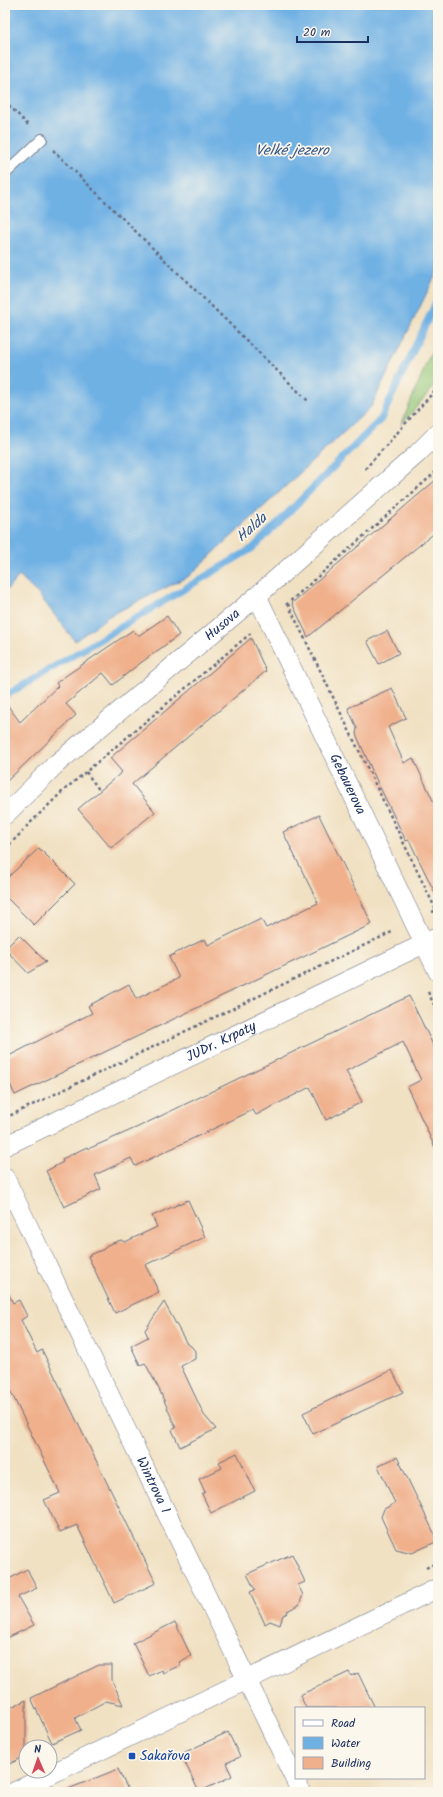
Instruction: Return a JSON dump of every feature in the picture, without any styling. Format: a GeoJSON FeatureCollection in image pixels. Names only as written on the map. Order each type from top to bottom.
{"type":"FeatureCollection","features":[{"type":"Feature","properties":{"kind":"street","name":"Husova"},"geometry":{"type":"LineString","coordinates":[[5,815],[55,765],[257,596],[417,454],[438,433]]}},
{"type":"Feature","properties":{"kind":"street","name":"Gebauerova"},"geometry":{"type":"LineString","coordinates":[[257,596],[431,940],[438,972]]}},
{"type":"Feature","properties":{"kind":"street","name":"JUDr. Krpaty"},"geometry":{"type":"LineString","coordinates":[[5,1146],[431,940]]}},
{"type":"Feature","properties":{"kind":"street","name":"Wintrova I"},"geometry":{"type":"LineString","coordinates":[[5,1178],[295,1778]]}},
{"type":"Feature","properties":{"kind":"street"},"geometry":{"type":"LineString","coordinates":[[14,1792],[438,1588]]}},
{"type":"Feature","properties":{"kind":"street","name":"Wintrova I"},"geometry":{"type":"LineString","coordinates":[[296,1779],[302,1792]]}},
{"type":"Feature","properties":{"kind":"lane"},"geometry":{"type":"LineString","coordinates":[[5,174],[42,139]]}},
{"type":"Feature","properties":{"kind":"path"},"geometry":{"type":"LineString","coordinates":[[5,102],[308,401]]}},
{"type":"Feature","properties":{"kind":"path"},"geometry":{"type":"LineString","coordinates":[[369,465],[438,387]]}},
{"type":"Feature","properties":{"kind":"path"},"geometry":{"type":"LineString","coordinates":[[5,849],[63,791],[288,604],[438,470]]}},
{"type":"Feature","properties":{"kind":"path"},"geometry":{"type":"LineString","coordinates":[[288,604],[438,914]]}},
{"type":"Feature","properties":{"kind":"path"},"geometry":{"type":"LineString","coordinates":[[86,772],[100,791]]}},
{"type":"Feature","properties":{"kind":"path"},"geometry":{"type":"LineString","coordinates":[[5,1118],[397,929]]}},
{"type":"Feature","properties":{"kind":"green space"},"geometry":{"type":"Polygon","coordinates":[[[433,347],[438,351],[438,382],[401,425],[433,347]]]}},
{"type":"Feature","properties":{"kind":"water","name":"Velké jezero"},"geometry":{"type":"Polygon","coordinates":[[[5,5],[438,5],[438,270],[371,407],[189,576],[109,616],[75,641],[39,595],[19,576],[5,592],[5,5]]]}},
{"type":"Feature","properties":{"kind":"building"},"geometry":{"type":"Polygon","coordinates":[[[438,478],[438,530],[308,637],[292,603],[438,478]]]}},
{"type":"Feature","properties":{"kind":"building"},"geometry":{"type":"Polygon","coordinates":[[[167,616],[179,635],[113,685],[103,673],[66,704],[76,715],[5,783],[5,702],[20,722],[58,686],[56,683],[67,675],[133,630],[138,636],[167,616]]]}},
{"type":"Feature","properties":{"kind":"building"},"geometry":{"type":"Polygon","coordinates":[[[387,631],[399,653],[379,664],[367,641],[387,631]]]}},
{"type":"Feature","properties":{"kind":"building"},"geometry":{"type":"Polygon","coordinates":[[[251,638],[266,671],[132,784],[155,812],[111,848],[78,809],[122,772],[110,758],[251,638]]]}},
{"type":"Feature","properties":{"kind":"building"},"geometry":{"type":"Polygon","coordinates":[[[392,688],[406,718],[388,727],[404,763],[413,758],[438,811],[438,899],[409,840],[406,841],[375,777],[356,734],[357,728],[348,708],[392,688]]]}},
{"type":"Feature","properties":{"kind":"building"},"geometry":{"type":"Polygon","coordinates":[[[319,815],[372,924],[15,1095],[5,1074],[5,1058],[92,1013],[88,1006],[129,984],[136,999],[179,978],[169,957],[178,952],[205,939],[208,945],[261,919],[266,928],[318,903],[283,832],[319,815]]]}},
{"type":"Feature","properties":{"kind":"building"},"geometry":{"type":"Polygon","coordinates":[[[39,848],[75,884],[34,925],[5,896],[5,880],[39,848]]]}},
{"type":"Feature","properties":{"kind":"building"},"geometry":{"type":"Polygon","coordinates":[[[19,935],[46,962],[28,973],[5,949],[19,935]]]}},
{"type":"Feature","properties":{"kind":"building"},"geometry":{"type":"Polygon","coordinates":[[[409,996],[438,1055],[438,1154],[407,1087],[421,1080],[403,1042],[346,1071],[362,1102],[326,1120],[310,1087],[256,1115],[253,1110],[135,1166],[131,1158],[95,1175],[101,1189],[64,1207],[46,1171],[63,1162],[62,1159],[87,1147],[88,1149],[138,1127],[409,996]]]}},
{"type":"Feature","properties":{"kind":"building"},"geometry":{"type":"Polygon","coordinates":[[[188,1200],[205,1237],[145,1265],[159,1292],[115,1313],[88,1256],[104,1249],[107,1245],[121,1240],[125,1242],[157,1227],[152,1216],[188,1200]]]}},
{"type":"Feature","properties":{"kind":"building"},"geometry":{"type":"Polygon","coordinates":[[[5,1287],[13,1303],[19,1300],[27,1316],[21,1320],[37,1353],[42,1350],[156,1583],[114,1603],[77,1525],[60,1532],[44,1500],[60,1493],[5,1380],[5,1287]]]}},
{"type":"Feature","properties":{"kind":"building"},"geometry":{"type":"Polygon","coordinates":[[[164,1302],[187,1344],[195,1351],[195,1359],[181,1366],[204,1415],[216,1429],[180,1447],[172,1430],[176,1428],[159,1389],[145,1363],[140,1365],[131,1346],[148,1337],[145,1330],[164,1302]]]}},
{"type":"Feature","properties":{"kind":"building"},"geometry":{"type":"Polygon","coordinates":[[[392,1370],[403,1392],[313,1434],[303,1413],[392,1370]]]}},
{"type":"Feature","properties":{"kind":"building"},"geometry":{"type":"Polygon","coordinates":[[[237,1453],[255,1491],[211,1513],[202,1494],[205,1492],[199,1479],[222,1468],[219,1462],[237,1453]]]}},
{"type":"Feature","properties":{"kind":"building"},"geometry":{"type":"Polygon","coordinates":[[[397,1457],[438,1541],[412,1553],[396,1549],[381,1517],[384,1509],[395,1503],[378,1466],[397,1457]]]}},
{"type":"Feature","properties":{"kind":"building"},"geometry":{"type":"Polygon","coordinates":[[[292,1554],[305,1582],[298,1585],[303,1595],[299,1605],[287,1611],[288,1613],[283,1615],[280,1625],[270,1621],[265,1624],[250,1592],[255,1590],[247,1574],[292,1554]]]}},
{"type":"Feature","properties":{"kind":"building"},"geometry":{"type":"Polygon","coordinates":[[[27,1569],[37,1588],[18,1597],[34,1625],[5,1639],[5,1573],[9,1579],[27,1569]]]}},
{"type":"Feature","properties":{"kind":"building"},"geometry":{"type":"Polygon","coordinates":[[[175,1622],[191,1656],[179,1662],[181,1665],[163,1673],[162,1670],[149,1676],[133,1643],[175,1622]]]}},
{"type":"Feature","properties":{"kind":"building"},"geometry":{"type":"Polygon","coordinates":[[[99,1665],[112,1665],[112,1680],[123,1705],[106,1701],[75,1718],[81,1730],[58,1740],[58,1739],[50,1739],[31,1698],[99,1665]]]}},
{"type":"Feature","properties":{"kind":"building"},"geometry":{"type":"Polygon","coordinates":[[[349,1672],[351,1676],[358,1673],[375,1707],[306,1707],[300,1695],[349,1672]]]}},
{"type":"Feature","properties":{"kind":"building"},"geometry":{"type":"Polygon","coordinates":[[[26,1700],[26,1739],[18,1739],[18,1760],[5,1766],[5,1710],[26,1700]]]}},
{"type":"Feature","properties":{"kind":"building"},"geometry":{"type":"Polygon","coordinates":[[[228,1732],[240,1757],[226,1763],[232,1776],[199,1792],[181,1754],[228,1732]]]}},
{"type":"Feature","properties":{"kind":"building"},"geometry":{"type":"Polygon","coordinates":[[[118,1769],[129,1792],[63,1792],[63,1791],[118,1769]]]}},
{"type":"Feature","properties":{"kind":"waterway","name":"Halda"},"geometry":{"type":"LineString","coordinates":[[5,696],[253,548],[381,419],[438,298]]}},
{"type":"Feature","properties":{"kind":"place","name":"Sakařova"},"geometry":{"type":"Point","coordinates":[132,1756]}}]}
